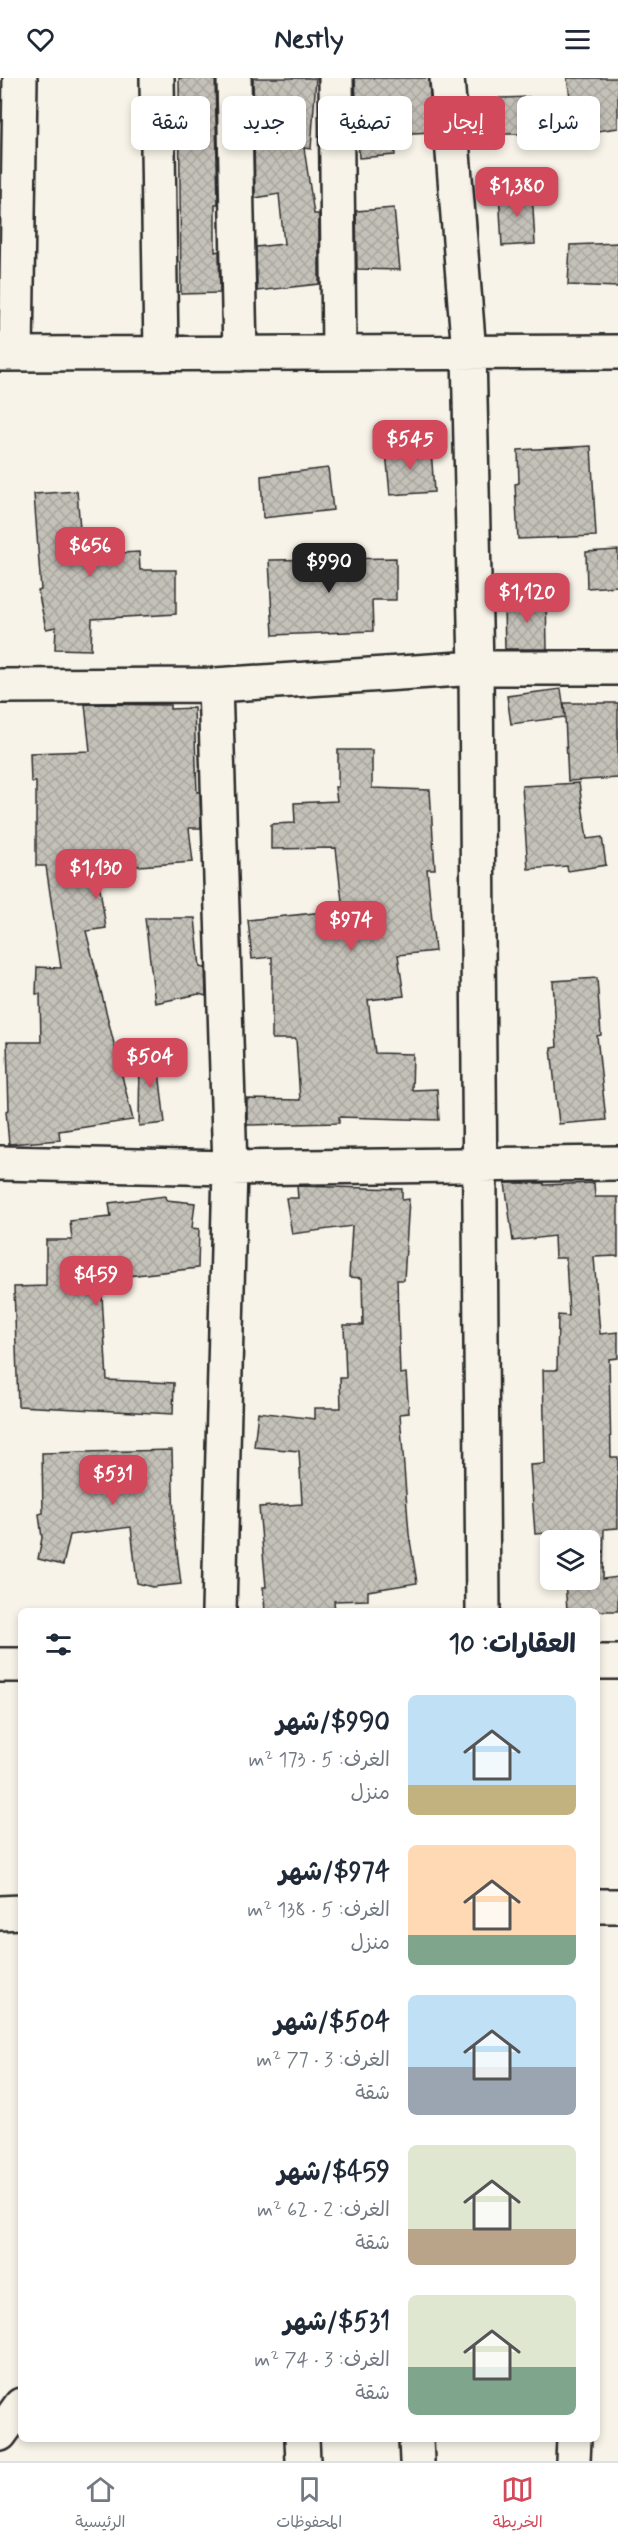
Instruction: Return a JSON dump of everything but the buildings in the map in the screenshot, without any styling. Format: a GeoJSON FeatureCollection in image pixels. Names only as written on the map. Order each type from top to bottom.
{"type":"FeatureCollection","features":[{"type":"Feature","properties":{"kind":"street"},"geometry":{"type":"LineString","coordinates":[[20,78],[8,354],[618,352]]}},
{"type":"Feature","properties":{"kind":"street"},"geometry":{"type":"LineString","coordinates":[[157,78],[161,354]]}},
{"type":"Feature","properties":{"kind":"street"},"geometry":{"type":"LineString","coordinates":[[234,78],[240,354]]}},
{"type":"Feature","properties":{"kind":"street"},"geometry":{"type":"LineString","coordinates":[[336,78],[339,353]]}},
{"type":"Feature","properties":{"kind":"street"},"geometry":{"type":"LineString","coordinates":[[447,78],[469,353],[476,668],[483,1608]]}},
{"type":"Feature","properties":{"kind":"street"},"geometry":{"type":"LineString","coordinates":[[0,686],[215,685],[476,668],[618,668]]}},
{"type":"Feature","properties":{"kind":"street"},"geometry":{"type":"LineString","coordinates":[[215,685],[230,1168],[219,1608]]}},
{"type":"Feature","properties":{"kind":"street"},"geometry":{"type":"LineString","coordinates":[[0,1163],[230,1168],[618,1163]]}},
{"type":"Feature","properties":{"kind":"street"},"geometry":{"type":"LineString","coordinates":[[600,1662],[618,1662]]}},
{"type":"Feature","properties":{"kind":"street"},"geometry":{"type":"LineString","coordinates":[[0,1665],[18,1665]]}},
{"type":"Feature","properties":{"kind":"street"},"geometry":{"type":"LineString","coordinates":[[600,1906],[618,1906]]}},
{"type":"Feature","properties":{"kind":"street"},"geometry":{"type":"LineString","coordinates":[[0,1913],[18,1912]]}},
{"type":"Feature","properties":{"kind":"street"},"geometry":{"type":"LineString","coordinates":[[0,2434],[18,2409]]}},
{"type":"Feature","properties":{"kind":"street"},"geometry":{"type":"LineString","coordinates":[[302,2442],[303,2461]]}},
{"type":"Feature","properties":{"kind":"street"},"geometry":{"type":"LineString","coordinates":[[416,2442],[417,2461]]}},
{"type":"Feature","properties":{"kind":"street"},"geometry":{"type":"LineString","coordinates":[[573,2461],[574,2442]]}}]}
